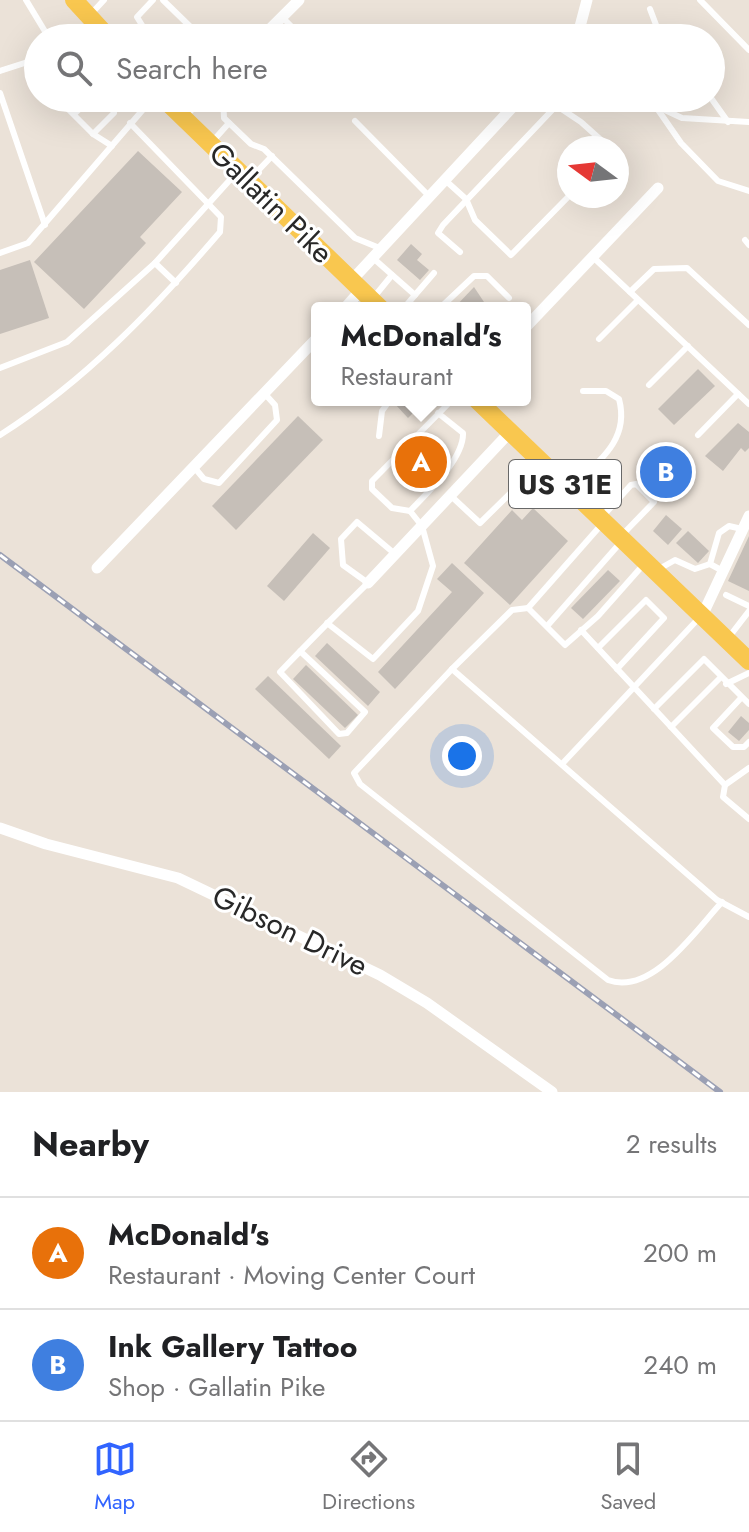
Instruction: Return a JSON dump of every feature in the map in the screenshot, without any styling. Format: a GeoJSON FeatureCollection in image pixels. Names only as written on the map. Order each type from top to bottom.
{"type":"FeatureCollection","features":[{"type":"Feature","properties":{"kind":"main road"},"geometry":{"type":"LineString","coordinates":[[74,0],[96,24]]}},
{"type":"Feature","properties":{"kind":"main road","name":"Gallatin Pike"},"geometry":{"type":"LineString","coordinates":[[176,112],[366,295]]}},
{"type":"Feature","properties":{"kind":"main road","name":"US 31E"},"geometry":{"type":"LineString","coordinates":[[483,406],[749,661]]}},
{"type":"Feature","properties":{"kind":"street"},"geometry":{"type":"LineString","coordinates":[[275,24],[299,0]]}},
{"type":"Feature","properties":{"kind":"street"},"geometry":{"type":"LineString","coordinates":[[582,24],[587,0]]}},
{"type":"Feature","properties":{"kind":"street"},"geometry":{"type":"LineString","coordinates":[[181,117],[186,112]]}},
{"type":"Feature","properties":{"kind":"street"},"geometry":{"type":"LineString","coordinates":[[366,295],[377,253],[508,112]]}},
{"type":"Feature","properties":{"kind":"street"},"geometry":{"type":"LineString","coordinates":[[531,322],[658,188]]}},
{"type":"Feature","properties":{"kind":"street"},"geometry":{"type":"LineString","coordinates":[[97,568],[311,344]]}},
{"type":"Feature","properties":{"kind":"street"},"geometry":{"type":"LineString","coordinates":[[368,583],[510,432]]}},
{"type":"Feature","properties":{"kind":"street"},"geometry":{"type":"LineString","coordinates":[[702,616],[716,567],[747,522]]}},
{"type":"Feature","properties":{"kind":"street","name":"Gibson Drive"},"geometry":{"type":"LineString","coordinates":[[0,828],[46,844],[178,878],[380,975],[427,1003],[552,1092]]}},
{"type":"Feature","properties":{"kind":"lane"},"geometry":{"type":"LineString","coordinates":[[26,0],[41,24]]}},
{"type":"Feature","properties":{"kind":"lane"},"geometry":{"type":"LineString","coordinates":[[89,17],[104,0]]}},
{"type":"Feature","properties":{"kind":"lane"},"geometry":{"type":"LineString","coordinates":[[141,24],[137,17],[153,0]]}},
{"type":"Feature","properties":{"kind":"lane"},"geometry":{"type":"LineString","coordinates":[[163,0],[188,24]]}},
{"type":"Feature","properties":{"kind":"lane"},"geometry":{"type":"LineString","coordinates":[[700,0],[724,24]]}},
{"type":"Feature","properties":{"kind":"lane"},"geometry":{"type":"LineString","coordinates":[[650,9],[656,24]]}},
{"type":"Feature","properties":{"kind":"lane"},"geometry":{"type":"LineString","coordinates":[[282,17],[289,24]]}},
{"type":"Feature","properties":{"kind":"lane"},"geometry":{"type":"LineString","coordinates":[[725,26],[749,50]]}},
{"type":"Feature","properties":{"kind":"lane"},"geometry":{"type":"LineString","coordinates":[[0,71],[24,64]]}},
{"type":"Feature","properties":{"kind":"lane"},"geometry":{"type":"LineString","coordinates":[[0,93],[45,225]]}},
{"type":"Feature","properties":{"kind":"lane"},"geometry":{"type":"LineString","coordinates":[[93,134],[114,112]]}},
{"type":"Feature","properties":{"kind":"lane"},"geometry":{"type":"LineString","coordinates":[[0,253],[28,243],[140,112]]}},
{"type":"Feature","properties":{"kind":"lane"},"geometry":{"type":"LineString","coordinates":[[224,112],[229,123],[251,144],[272,156],[355,238],[367,240],[392,275],[415,295]]}},
{"type":"Feature","properties":{"kind":"lane"},"geometry":{"type":"LineString","coordinates":[[460,252],[438,233],[466,199],[550,112]]}},
{"type":"Feature","properties":{"kind":"lane"},"geometry":{"type":"LineString","coordinates":[[565,112],[597,136]]}},
{"type":"Feature","properties":{"kind":"lane"},"geometry":{"type":"LineString","coordinates":[[660,112],[681,143],[718,181],[749,191]]}},
{"type":"Feature","properties":{"kind":"lane"},"geometry":{"type":"LineString","coordinates":[[670,112],[682,118],[749,122]]}},
{"type":"Feature","properties":{"kind":"lane"},"geometry":{"type":"LineString","coordinates":[[721,112],[728,122]]}},
{"type":"Feature","properties":{"kind":"lane"},"geometry":{"type":"LineString","coordinates":[[74,114],[93,134],[112,146]]}},
{"type":"Feature","properties":{"kind":"lane"},"geometry":{"type":"LineString","coordinates":[[355,121],[430,197]]}},
{"type":"Feature","properties":{"kind":"lane"},"geometry":{"type":"LineString","coordinates":[[0,435],[77,378],[176,283],[220,232],[221,217],[130,123]]}},
{"type":"Feature","properties":{"kind":"lane"},"geometry":{"type":"LineString","coordinates":[[210,145],[229,123]]}},
{"type":"Feature","properties":{"kind":"lane"},"geometry":{"type":"LineString","coordinates":[[0,368],[67,342],[155,263],[208,204],[272,156]]}},
{"type":"Feature","properties":{"kind":"lane"},"geometry":{"type":"LineString","coordinates":[[445,180],[466,199],[475,220],[511,255],[557,208]]}},
{"type":"Feature","properties":{"kind":"lane"},"geometry":{"type":"LineString","coordinates":[[594,258],[749,404]]}},
{"type":"Feature","properties":{"kind":"lane"},"geometry":{"type":"LineString","coordinates":[[155,263],[176,283]]}},
{"type":"Feature","properties":{"kind":"lane"},"geometry":{"type":"LineString","coordinates":[[630,292],[654,269],[687,268],[749,325]]}},
{"type":"Feature","properties":{"kind":"lane"},"geometry":{"type":"LineString","coordinates":[[409,302],[434,273]]}},
{"type":"Feature","properties":{"kind":"lane"},"geometry":{"type":"LineString","coordinates":[[366,295],[392,275]]}},
{"type":"Feature","properties":{"kind":"lane"},"geometry":{"type":"LineString","coordinates":[[446,302],[474,276],[487,276],[509,298]]}},
{"type":"Feature","properties":{"kind":"lane"},"geometry":{"type":"LineString","coordinates":[[599,339],[638,300]]}},
{"type":"Feature","properties":{"kind":"lane"},"geometry":{"type":"LineString","coordinates":[[649,385],[688,346]]}},
{"type":"Feature","properties":{"kind":"lane"},"geometry":{"type":"LineString","coordinates":[[570,489],[615,445],[620,433],[619,399],[606,391],[583,391]]}},
{"type":"Feature","properties":{"kind":"lane"},"geometry":{"type":"LineString","coordinates":[[194,467],[204,479],[219,483],[277,420],[275,405],[265,394]]}},
{"type":"Feature","properties":{"kind":"lane"},"geometry":{"type":"LineString","coordinates":[[698,435],[738,394]]}},
{"type":"Feature","properties":{"kind":"lane"},"geometry":{"type":"LineString","coordinates":[[379,436],[382,411],[386,406]]}},
{"type":"Feature","properties":{"kind":"lane"},"geometry":{"type":"LineString","coordinates":[[327,623],[373,659],[418,611],[433,566],[422,526],[410,511],[392,508],[372,489],[372,481],[446,406]]}},
{"type":"Feature","properties":{"kind":"lane"},"geometry":{"type":"LineString","coordinates":[[410,511],[447,468],[463,440],[463,433],[438,413]]}},
{"type":"Feature","properties":{"kind":"lane"},"geometry":{"type":"LineString","coordinates":[[450,495],[480,523],[542,462]]}},
{"type":"Feature","properties":{"kind":"lane"},"geometry":{"type":"LineString","coordinates":[[447,468],[462,483]]}},
{"type":"Feature","properties":{"kind":"lane"},"geometry":{"type":"LineString","coordinates":[[548,625],[654,502],[636,484],[631,485],[528,608],[512,610],[354,773],[360,784],[608,980],[619,984],[652,976],[722,902]]}},
{"type":"Feature","properties":{"kind":"lane"},"geometry":{"type":"LineString","coordinates":[[300,651],[365,712],[347,733],[339,734],[280,672],[300,651],[327,623],[368,583],[343,565],[341,539],[357,522],[395,554]]}},
{"type":"Feature","properties":{"kind":"lane"},"geometry":{"type":"LineString","coordinates":[[528,608],[565,645],[651,566],[675,560],[695,569],[716,567],[723,527],[747,522]]}},
{"type":"Feature","properties":{"kind":"lane"},"geometry":{"type":"LineString","coordinates":[[726,595],[749,609],[727,639]]}},
{"type":"Feature","properties":{"kind":"lane"},"geometry":{"type":"LineString","coordinates":[[598,648],[646,600],[664,618],[617,669]]}},
{"type":"Feature","properties":{"kind":"lane"},"geometry":{"type":"LineString","coordinates":[[562,764],[702,616]]}},
{"type":"Feature","properties":{"kind":"lane"},"geometry":{"type":"LineString","coordinates":[[581,630],[725,785]]}},
{"type":"Feature","properties":{"kind":"lane"},"geometry":{"type":"LineString","coordinates":[[654,709],[704,659],[749,705]]}},
{"type":"Feature","properties":{"kind":"lane"},"geometry":{"type":"LineString","coordinates":[[452,669],[722,902],[749,917]]}},
{"type":"Feature","properties":{"kind":"lane"},"geometry":{"type":"LineString","coordinates":[[671,727],[723,681],[749,673]]}},
{"type":"Feature","properties":{"kind":"lane"},"geometry":{"type":"LineString","coordinates":[[741,698],[713,728],[733,747],[744,747],[749,742]]}},
{"type":"Feature","properties":{"kind":"lane"},"geometry":{"type":"LineString","coordinates":[[749,768],[725,785],[723,797],[749,819]]}},
{"type":"Feature","properties":{"kind":"building"},"geometry":{"type":"Polygon","coordinates":[[[138,151],[182,192],[140,237],[146,243],[84,309],[34,262],[138,151]]]}},
{"type":"Feature","properties":{"kind":"building"},"geometry":{"type":"Polygon","coordinates":[[[411,244],[422,254],[417,260],[429,270],[420,280],[397,260],[411,244]]]}},
{"type":"Feature","properties":{"kind":"building"},"geometry":{"type":"Polygon","coordinates":[[[30,260],[49,318],[0,334],[0,270],[30,260]]]}},
{"type":"Feature","properties":{"kind":"building"},"geometry":{"type":"Polygon","coordinates":[[[474,287],[484,302],[460,302],[474,287]]]}},
{"type":"Feature","properties":{"kind":"building"},"geometry":{"type":"Polygon","coordinates":[[[698,369],[715,386],[674,425],[658,409],[698,369]]]}},
{"type":"Feature","properties":{"kind":"building"},"geometry":{"type":"Polygon","coordinates":[[[397,406],[420,406],[408,418],[397,406]]]}},
{"type":"Feature","properties":{"kind":"building"},"geometry":{"type":"Polygon","coordinates":[[[298,416],[323,440],[236,530],[212,506],[298,416]]]}},
{"type":"Feature","properties":{"kind":"building"},"geometry":{"type":"Polygon","coordinates":[[[738,423],[749,432],[749,448],[745,452],[741,448],[723,471],[705,456],[738,423]]]}},
{"type":"Feature","properties":{"kind":"building"},"geometry":{"type":"Polygon","coordinates":[[[533,508],[568,541],[510,605],[464,563],[512,510],[522,520],[533,508]]]}},
{"type":"Feature","properties":{"kind":"building"},"geometry":{"type":"Polygon","coordinates":[[[666,515],[682,529],[668,545],[653,531],[666,515]]]}},
{"type":"Feature","properties":{"kind":"building"},"geometry":{"type":"Polygon","coordinates":[[[688,531],[709,551],[698,563],[676,543],[688,531]]]}},
{"type":"Feature","properties":{"kind":"building"},"geometry":{"type":"Polygon","coordinates":[[[313,533],[330,548],[284,601],[267,586],[313,533]]]}},
{"type":"Feature","properties":{"kind":"building"},"geometry":{"type":"Polygon","coordinates":[[[749,536],[749,591],[728,581],[749,536]]]}},
{"type":"Feature","properties":{"kind":"building"},"geometry":{"type":"Polygon","coordinates":[[[452,563],[484,593],[395,689],[378,672],[452,592],[437,579],[452,563]]]}},
{"type":"Feature","properties":{"kind":"building"},"geometry":{"type":"Polygon","coordinates":[[[608,570],[620,581],[583,619],[571,608],[608,570]]]}},
{"type":"Feature","properties":{"kind":"building"},"geometry":{"type":"Polygon","coordinates":[[[327,643],[380,692],[368,706],[315,656],[327,643]]]}},
{"type":"Feature","properties":{"kind":"building"},"geometry":{"type":"Polygon","coordinates":[[[306,665],[358,715],[345,728],[293,679],[306,665]]]}},
{"type":"Feature","properties":{"kind":"building"},"geometry":{"type":"Polygon","coordinates":[[[268,676],[341,746],[329,759],[255,689],[268,676]]]}},
{"type":"Feature","properties":{"kind":"building"},"geometry":{"type":"Polygon","coordinates":[[[741,716],[749,723],[749,730],[739,741],[728,732],[741,716]]]}},
{"type":"Feature","properties":{"kind":"railway"},"geometry":{"type":"LineString","coordinates":[[0,555],[720,1092]]}},
{"type":"Feature","properties":{"kind":"place","name":"McDonald's"},"geometry":{"type":"Point","coordinates":[421,462]}},
{"type":"Feature","properties":{"kind":"place","name":"Ink Gallery Tattoo"},"geometry":{"type":"Point","coordinates":[666,472]}}]}
